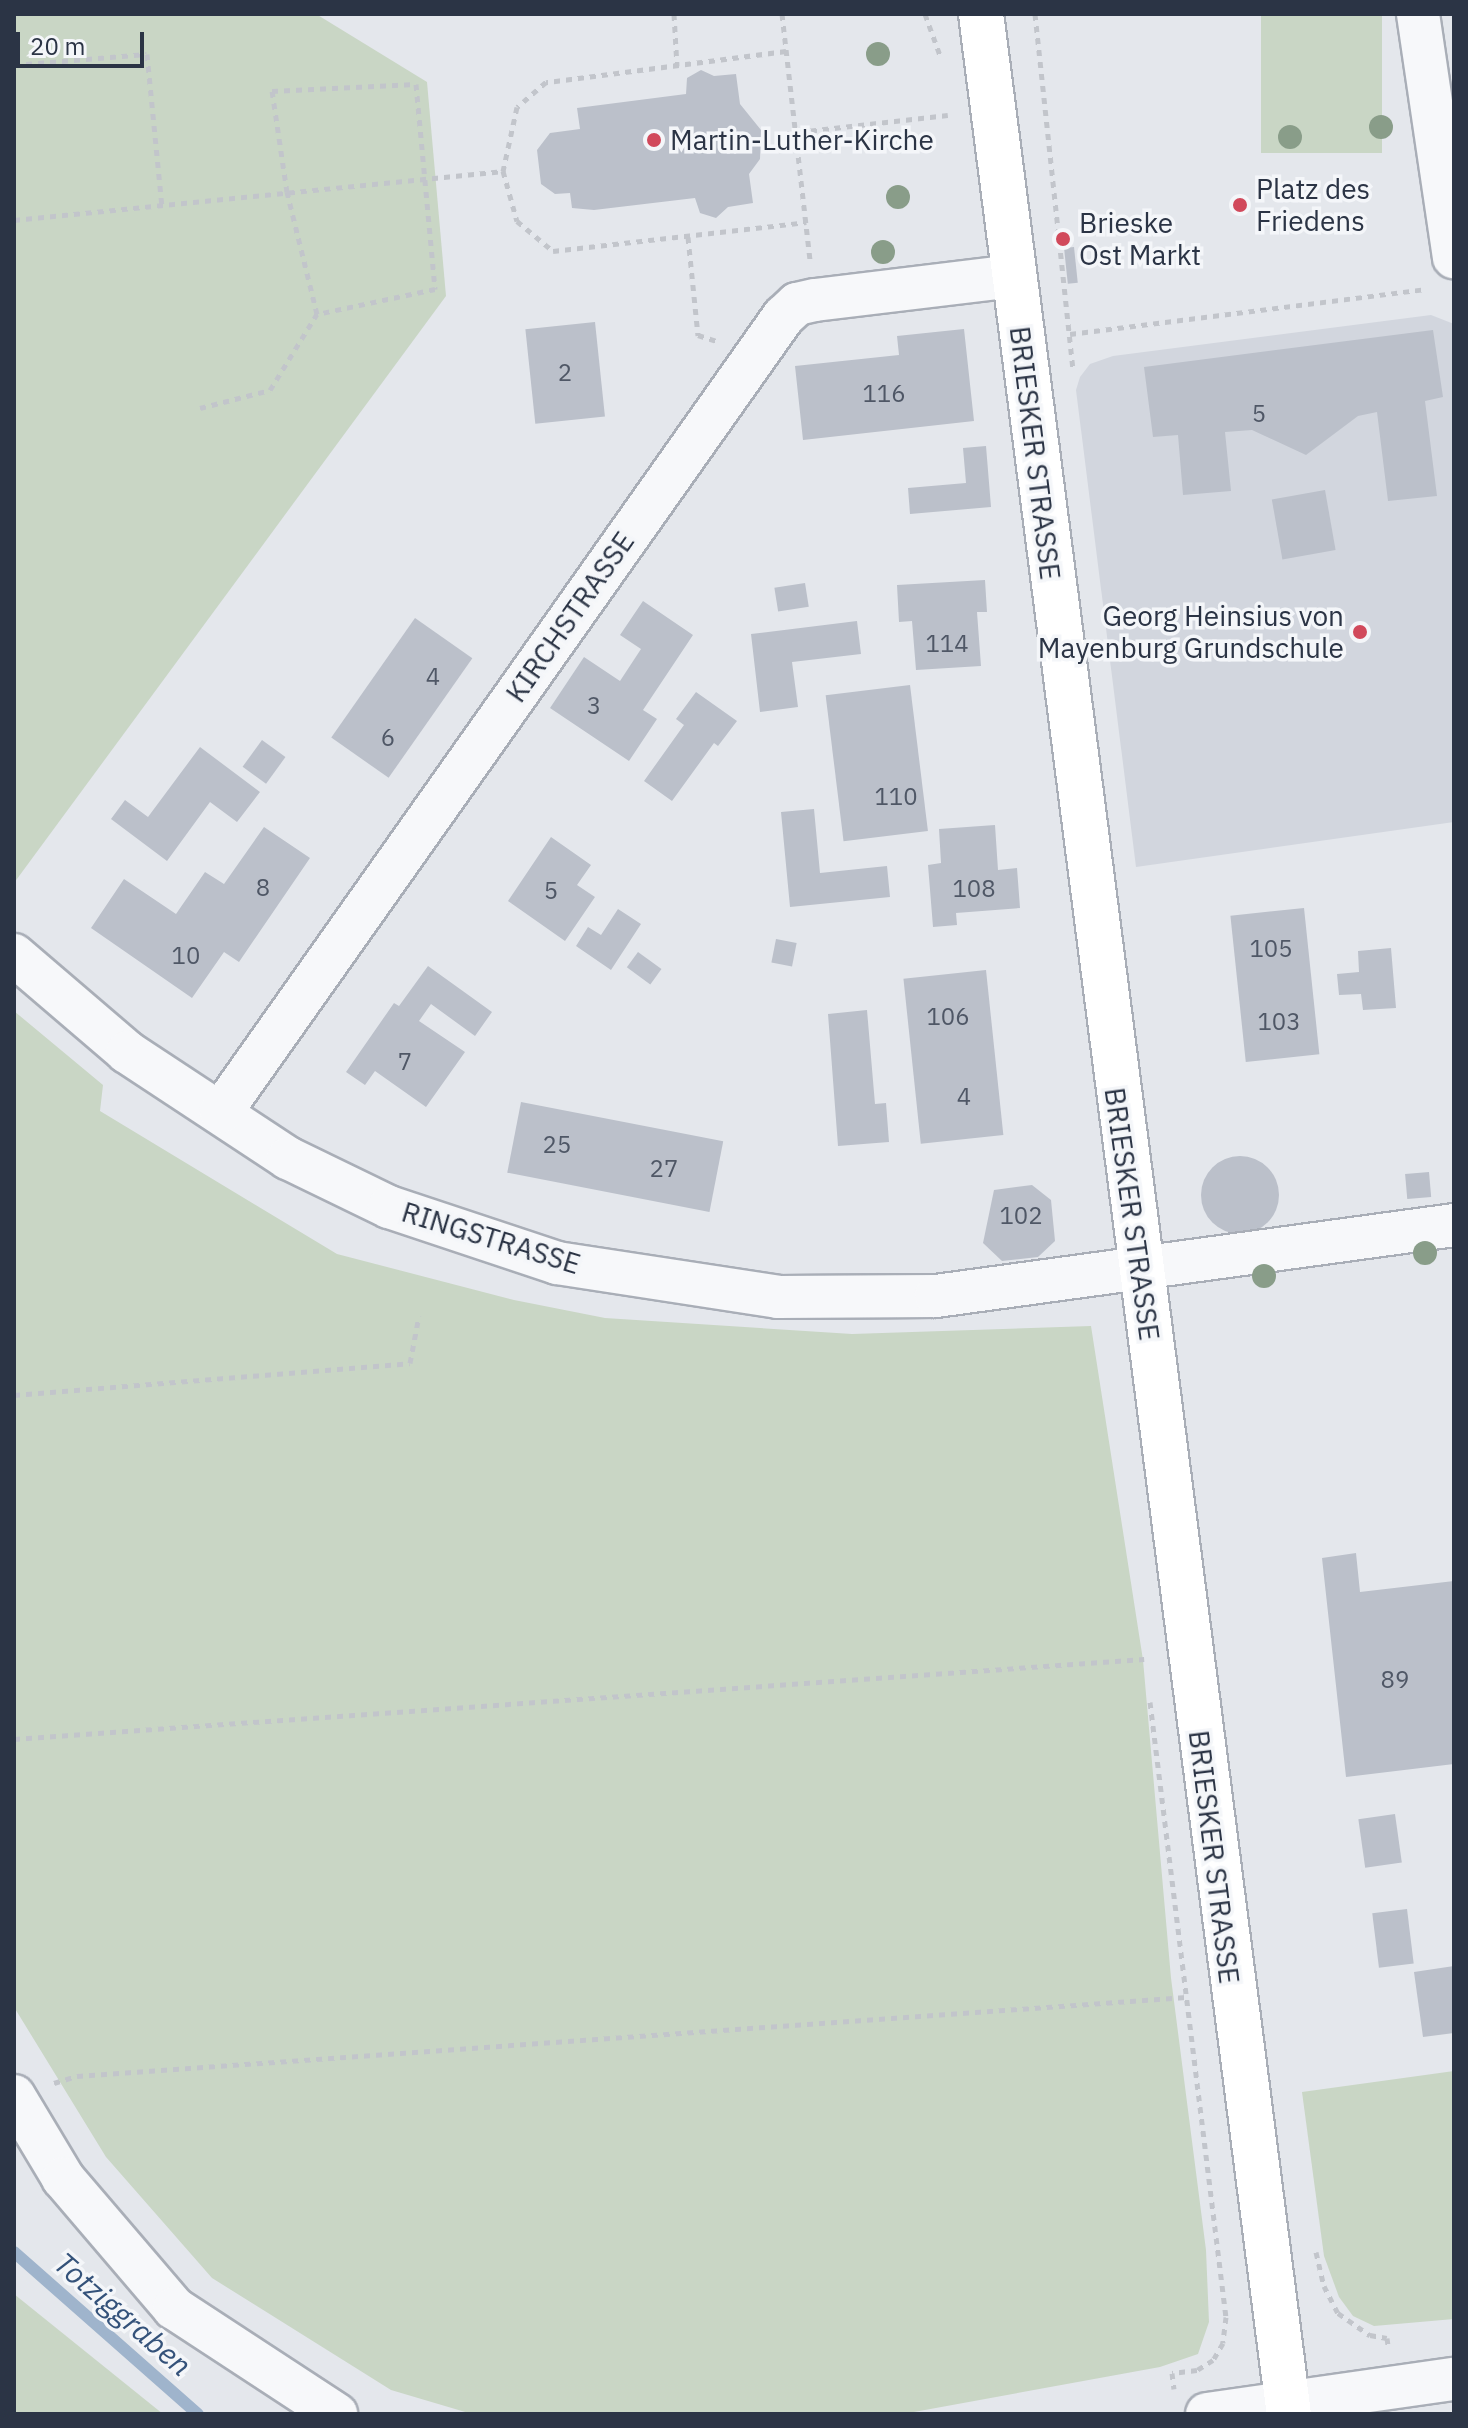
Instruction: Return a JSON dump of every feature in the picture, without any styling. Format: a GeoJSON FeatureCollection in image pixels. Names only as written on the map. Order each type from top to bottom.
{"type":"FeatureCollection","features":[{"type":"Feature","properties":{"kind":"main road","name":"BRIESKER STRASSE"},"geometry":{"type":"LineString","coordinates":[[981,14],[1138,1266],[1288,2408]]}},
{"type":"Feature","properties":{"kind":"street"},"geometry":{"type":"LineString","coordinates":[[1418,14],[1446,272]]}},
{"type":"Feature","properties":{"kind":"street","name":"KIRCHSTRASSE"},"geometry":{"type":"LineString","coordinates":[[221,1112],[757,352],[797,304],[1013,276]]}},
{"type":"Feature","properties":{"kind":"street","name":"RINGSTRASSE"},"geometry":{"type":"LineString","coordinates":[[14,955],[127,1052],[288,1158],[389,1207],[557,1263],[778,1297],[936,1296],[1454,1225]]}},
{"type":"Feature","properties":{"kind":"street"},"geometry":{"type":"LineString","coordinates":[[27,2091],[63,2178],[174,2308],[336,2414]]}},
{"type":"Feature","properties":{"kind":"street"},"geometry":{"type":"LineString","coordinates":[[1191,2407],[1288,2408],[1454,2379]]}},
{"type":"Feature","properties":{"kind":"path"},"geometry":{"type":"LineString","coordinates":[[674,14],[677,66]]}},
{"type":"Feature","properties":{"kind":"path"},"geometry":{"type":"LineString","coordinates":[[782,14],[815,300]]}},
{"type":"Feature","properties":{"kind":"path"},"geometry":{"type":"LineString","coordinates":[[786,51],[546,82],[517,107],[503,171],[517,221],[553,251],[806,222]]}},
{"type":"Feature","properties":{"kind":"path"},"geometry":{"type":"LineString","coordinates":[[14,65],[147,54],[162,206]]}},
{"type":"Feature","properties":{"kind":"path"},"geometry":{"type":"LineString","coordinates":[[200,408],[270,390],[317,314],[287,192],[272,91],[416,84],[435,289],[317,314]]}},
{"type":"Feature","properties":{"kind":"path"},"geometry":{"type":"LineString","coordinates":[[763,136],[948,115]]}},
{"type":"Feature","properties":{"kind":"path"},"geometry":{"type":"LineString","coordinates":[[14,220],[503,171]]}},
{"type":"Feature","properties":{"kind":"path"},"geometry":{"type":"LineString","coordinates":[[688,237],[698,335],[757,352]]}},
{"type":"Feature","properties":{"kind":"path"},"geometry":{"type":"LineString","coordinates":[[1020,341],[1446,272]]}},
{"type":"Feature","properties":{"kind":"path"},"geometry":{"type":"LineString","coordinates":[[14,1395],[410,1363],[419,1316]]}},
{"type":"Feature","properties":{"kind":"path"},"geometry":{"type":"LineString","coordinates":[[14,1739],[1144,1659]]}},
{"type":"Feature","properties":{"kind":"path"},"geometry":{"type":"LineString","coordinates":[[27,2091],[77,2076],[1186,1997]]}},
{"type":"Feature","properties":{"kind":"path"},"geometry":{"type":"LineString","coordinates":[[1314,2238],[1324,2286],[1338,2313],[1361,2331],[1387,2338],[1394,2388]]}},
{"type":"Feature","properties":{"kind":"path"},"geometry":{"type":"LineString","coordinates":[[1191,2407],[1172,2373],[1197,2370],[1213,2360],[1223,2343],[1226,2317],[1220,2250]]}},
{"type":"Feature","properties":{"kind":"shaded area"},"geometry":{"type":"Polygon","coordinates":[[[1431,315],[1454,324],[1454,822],[1136,867],[1076,390],[1080,377],[1090,364],[1113,356],[1431,315]]]}},
{"type":"Feature","properties":{"kind":"green space"},"geometry":{"type":"Polygon","coordinates":[[[14,14],[316,14],[427,82],[446,296],[14,883],[14,14]]]}},
{"type":"Feature","properties":{"kind":"green space"},"geometry":{"type":"Polygon","coordinates":[[[1261,14],[1382,14],[1382,153],[1261,153],[1261,14]]]}},
{"type":"Feature","properties":{"kind":"green space"},"geometry":{"type":"Polygon","coordinates":[[[14,1011],[103,1085],[100,1111],[337,1254],[514,1300],[605,1318],[852,1334],[1091,1326],[1143,1660],[1171,1978],[1206,2250],[1209,2322],[1198,2354],[1160,2367],[903,2414],[472,2414],[391,2390],[212,2278],[106,2157],[14,2007],[14,1011]]]}},
{"type":"Feature","properties":{"kind":"green space"},"geometry":{"type":"Polygon","coordinates":[[[1454,2071],[1454,2319],[1374,2326],[1353,2316],[1339,2297],[1324,2256],[1302,2092],[1454,2071]]]}},
{"type":"Feature","properties":{"kind":"green space"},"geometry":{"type":"Polygon","coordinates":[[[14,2294],[163,2414],[14,2414],[14,2294]]]}},
{"type":"Feature","properties":{"kind":"building","name":"Martin-Luther-Kirche"},"geometry":{"type":"Polygon","coordinates":[[[701,70],[714,76],[736,74],[740,104],[761,130],[760,159],[749,174],[753,203],[728,207],[716,218],[700,213],[695,198],[594,210],[572,208],[570,193],[555,194],[541,184],[537,150],[550,133],[580,129],[577,108],[686,94],[687,78],[701,70]]]}},
{"type":"Feature","properties":{"kind":"building"},"geometry":{"type":"Polygon","coordinates":[[[1074,247],[1078,283],[1068,284],[1064,248],[1074,247]]]}},
{"type":"Feature","properties":{"kind":"building"},"geometry":{"type":"Polygon","coordinates":[[[595,322],[605,416],[535,424],[525,329],[595,322]]]}},
{"type":"Feature","properties":{"kind":"building"},"geometry":{"type":"Polygon","coordinates":[[[964,329],[974,421],[803,440],[795,366],[899,355],[897,336],[964,329]]]}},
{"type":"Feature","properties":{"kind":"building"},"geometry":{"type":"Polygon","coordinates":[[[1433,330],[1443,397],[1425,401],[1437,496],[1388,501],[1377,412],[1358,416],[1306,455],[1252,430],[1225,432],[1231,491],[1183,495],[1178,435],[1153,437],[1144,367],[1433,330]]]}},
{"type":"Feature","properties":{"kind":"building"},"geometry":{"type":"Polygon","coordinates":[[[986,446],[991,507],[910,514],[908,488],[966,483],[963,448],[986,446]]]}},
{"type":"Feature","properties":{"kind":"building"},"geometry":{"type":"Polygon","coordinates":[[[1325,490],[1336,550],[1282,559],[1272,499],[1325,490]]]}},
{"type":"Feature","properties":{"kind":"building"},"geometry":{"type":"Polygon","coordinates":[[[985,580],[987,612],[977,612],[981,666],[916,670],[912,621],[899,622],[897,585],[985,580]]]}},
{"type":"Feature","properties":{"kind":"building"},"geometry":{"type":"Polygon","coordinates":[[[805,583],[809,607],[778,612],[774,588],[805,583]]]}},
{"type":"Feature","properties":{"kind":"building"},"geometry":{"type":"Polygon","coordinates":[[[643,601],[693,635],[643,710],[657,719],[629,761],[550,708],[584,657],[620,681],[641,649],[620,635],[643,601]]]}},
{"type":"Feature","properties":{"kind":"building"},"geometry":{"type":"Polygon","coordinates":[[[415,618],[472,658],[389,778],[331,738],[415,618]]]}},
{"type":"Feature","properties":{"kind":"building"},"geometry":{"type":"Polygon","coordinates":[[[857,621],[861,654],[792,662],[798,707],[760,712],[751,634],[857,621]]]}},
{"type":"Feature","properties":{"kind":"building"},"geometry":{"type":"Polygon","coordinates":[[[910,685],[928,831],[844,841],[826,695],[910,685]]]}},
{"type":"Feature","properties":{"kind":"building"},"geometry":{"type":"Polygon","coordinates":[[[696,692],[737,721],[718,746],[714,743],[672,801],[644,781],[684,725],[676,719],[696,692]]]}},
{"type":"Feature","properties":{"kind":"building"},"geometry":{"type":"Polygon","coordinates":[[[262,740],[285,757],[266,784],[243,767],[262,740]]]}},
{"type":"Feature","properties":{"kind":"building"},"geometry":{"type":"Polygon","coordinates":[[[200,747],[260,792],[237,822],[210,802],[167,861],[111,819],[125,800],[148,817],[200,747]]]}},
{"type":"Feature","properties":{"kind":"building"},"geometry":{"type":"Polygon","coordinates":[[[814,809],[820,873],[887,866],[890,897],[790,907],[781,812],[814,809]]]}},
{"type":"Feature","properties":{"kind":"building"},"geometry":{"type":"Polygon","coordinates":[[[995,825],[998,870],[1017,868],[1020,908],[956,913],[957,925],[933,927],[928,865],[941,863],[939,829],[995,825]]]}},
{"type":"Feature","properties":{"kind":"building"},"geometry":{"type":"Polygon","coordinates":[[[264,827],[310,858],[239,962],[224,952],[192,998],[91,928],[124,879],[176,914],[205,872],[224,884],[264,827]]]}},
{"type":"Feature","properties":{"kind":"building"},"geometry":{"type":"Polygon","coordinates":[[[551,837],[591,865],[577,885],[595,897],[565,941],[508,901],[551,837]]]}},
{"type":"Feature","properties":{"kind":"building"},"geometry":{"type":"Polygon","coordinates":[[[1304,908],[1319,1054],[1246,1062],[1230,916],[1304,908]]]}},
{"type":"Feature","properties":{"kind":"building"},"geometry":{"type":"Polygon","coordinates":[[[618,909],[641,924],[611,970],[576,946],[588,927],[601,935],[618,909]]]}},
{"type":"Feature","properties":{"kind":"building"},"geometry":{"type":"Polygon","coordinates":[[[776,939],[797,943],[792,967],[771,963],[776,939]]]}},
{"type":"Feature","properties":{"kind":"building"},"geometry":{"type":"Polygon","coordinates":[[[1391,948],[1396,1008],[1363,1010],[1361,994],[1339,995],[1337,974],[1359,972],[1358,951],[1391,948]]]}},
{"type":"Feature","properties":{"kind":"building"},"geometry":{"type":"Polygon","coordinates":[[[638,952],[661,969],[650,984],[627,967],[638,952]]]}},
{"type":"Feature","properties":{"kind":"building"},"geometry":{"type":"Polygon","coordinates":[[[428,966],[492,1012],[475,1036],[431,1004],[419,1021],[465,1052],[426,1107],[375,1071],[365,1085],[346,1072],[394,1003],[399,1006],[428,966]]]}},
{"type":"Feature","properties":{"kind":"building"},"geometry":{"type":"Polygon","coordinates":[[[986,970],[1003,1135],[921,1144],[903,979],[986,970]]]}},
{"type":"Feature","properties":{"kind":"building"},"geometry":{"type":"Polygon","coordinates":[[[867,1010],[875,1104],[886,1103],[889,1142],[838,1146],[828,1014],[867,1010]]]}},
{"type":"Feature","properties":{"kind":"building"},"geometry":{"type":"Polygon","coordinates":[[[521,1102],[723,1141],[709,1212],[507,1173],[521,1102]]]}},
{"type":"Feature","properties":{"kind":"building"},"geometry":{"type":"Polygon","coordinates":[[[1240,1156],[1255,1159],[1267,1168],[1276,1180],[1279,1195],[1276,1210],[1267,1222],[1255,1231],[1240,1234],[1225,1231],[1213,1222],[1204,1210],[1201,1195],[1204,1180],[1213,1168],[1225,1159],[1240,1156]]]}},
{"type":"Feature","properties":{"kind":"building"},"geometry":{"type":"Polygon","coordinates":[[[1429,1172],[1431,1197],[1407,1199],[1405,1174],[1429,1172]]]}},
{"type":"Feature","properties":{"kind":"building"},"geometry":{"type":"Polygon","coordinates":[[[1032,1185],[1051,1200],[1055,1241],[1038,1257],[1002,1261],[983,1243],[994,1190],[1032,1185]]]}},
{"type":"Feature","properties":{"kind":"building"},"geometry":{"type":"Polygon","coordinates":[[[1356,1553],[1360,1592],[1454,1581],[1454,1764],[1346,1777],[1322,1558],[1356,1553]]]}},
{"type":"Feature","properties":{"kind":"building"},"geometry":{"type":"Polygon","coordinates":[[[1395,1814],[1402,1863],[1365,1868],[1358,1819],[1395,1814]]]}},
{"type":"Feature","properties":{"kind":"building"},"geometry":{"type":"Polygon","coordinates":[[[1407,1909],[1414,1964],[1379,1968],[1372,1913],[1407,1909]]]}},
{"type":"Feature","properties":{"kind":"building"},"geometry":{"type":"Polygon","coordinates":[[[1454,1966],[1454,2033],[1423,2037],[1414,1972],[1454,1966]]]}},
{"type":"Feature","properties":{"kind":"waterway","name":"Totziggraben"},"geometry":{"type":"LineString","coordinates":[[14,2252],[198,2414]]}},
{"type":"Feature","properties":{"kind":"place","name":"Martin-Luther-Kirche"},"geometry":{"type":"Point","coordinates":[654,140]}},
{"type":"Feature","properties":{"kind":"place","name":"Platz des Friedens"},"geometry":{"type":"Point","coordinates":[1240,205]}},
{"type":"Feature","properties":{"kind":"place","name":"Brieske Ost Markt"},"geometry":{"type":"Point","coordinates":[1063,239]}},
{"type":"Feature","properties":{"kind":"place","name":"Georg Heinsius von Mayenburg Grundschule"},"geometry":{"type":"Point","coordinates":[1360,632]}}]}
